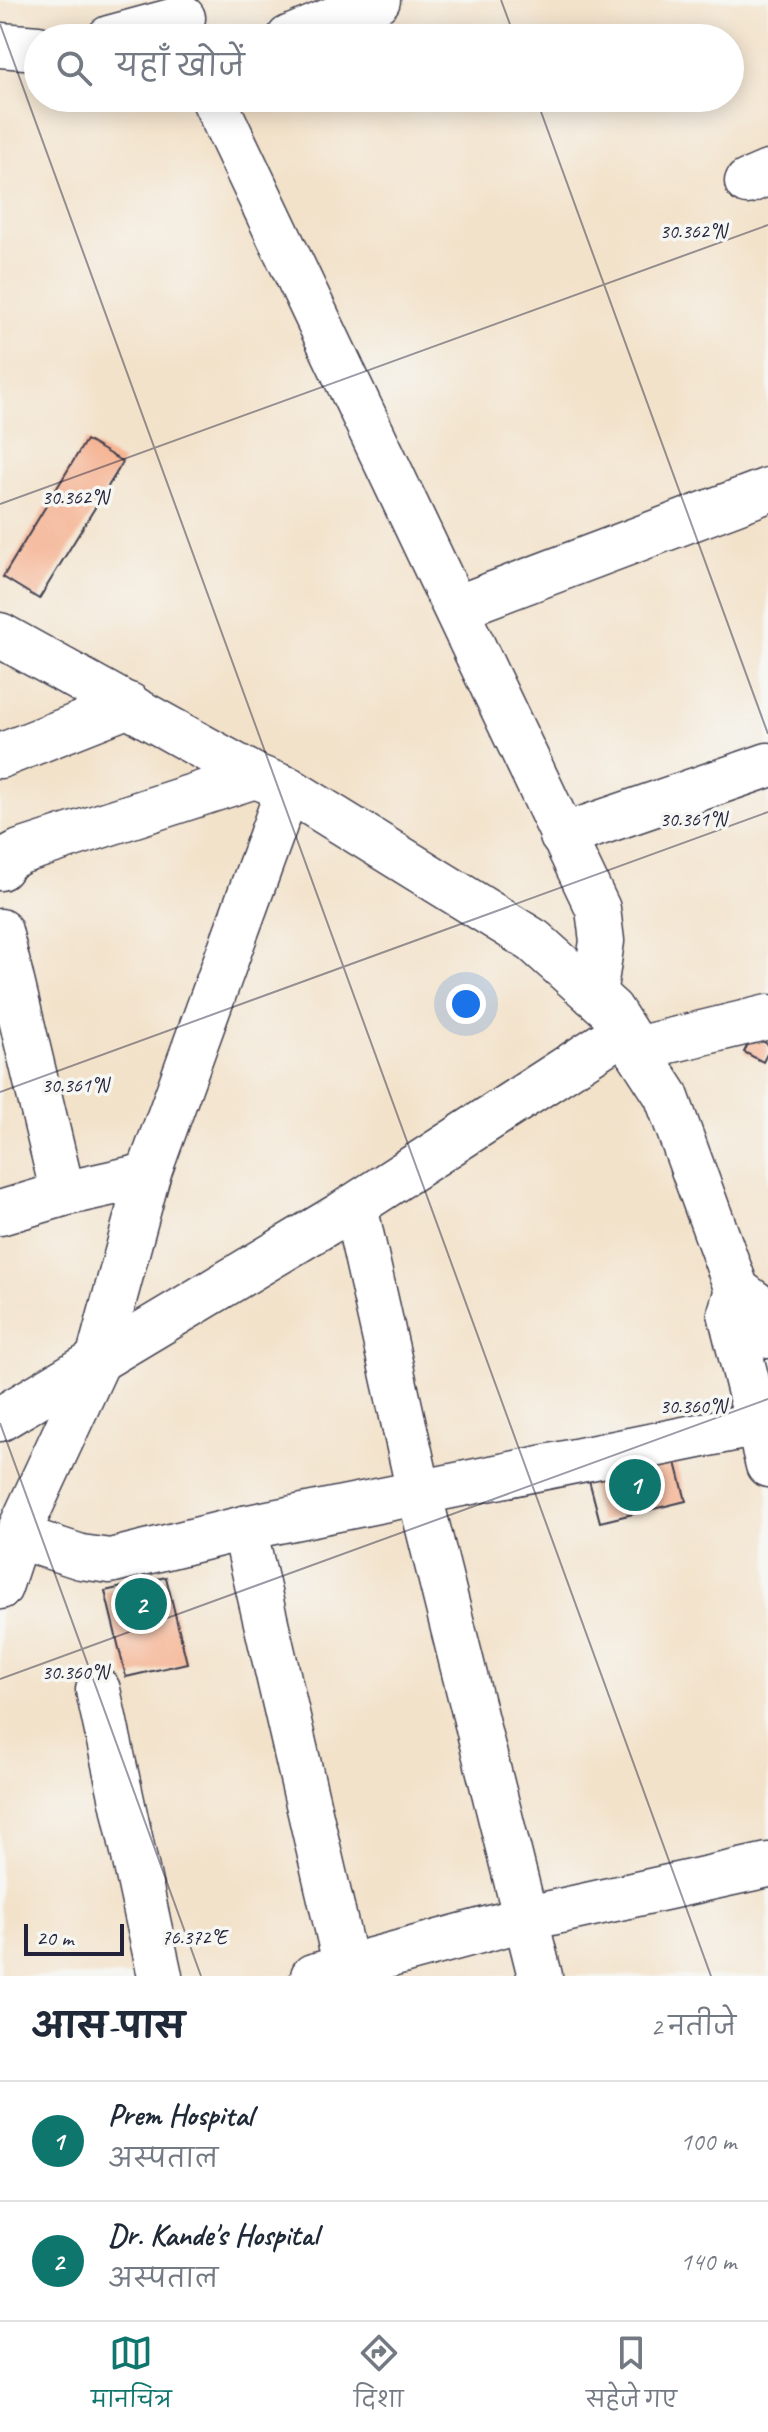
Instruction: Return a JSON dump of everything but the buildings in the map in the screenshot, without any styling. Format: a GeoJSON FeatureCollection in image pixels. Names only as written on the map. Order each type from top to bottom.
{"type":"FeatureCollection","features":[{"type":"Feature","properties":{"kind":"street"},"geometry":{"type":"LineString","coordinates":[[322,24],[378,0]]}},
{"type":"Feature","properties":{"kind":"street"},"geometry":{"type":"LineString","coordinates":[[166,24],[186,19]]}},
{"type":"Feature","properties":{"kind":"street"},"geometry":{"type":"LineString","coordinates":[[0,45],[24,47]]}},
{"type":"Feature","properties":{"kind":"street"},"geometry":{"type":"LineString","coordinates":[[220,112],[598,909],[602,941],[594,995]]}},
{"type":"Feature","properties":{"kind":"street"},"geometry":{"type":"LineString","coordinates":[[456,608],[768,490]]}},
{"type":"Feature","properties":{"kind":"street"},"geometry":{"type":"LineString","coordinates":[[0,635],[272,783],[534,941],[611,1010],[666,1095],[737,1290],[760,1307],[768,1336]]}},
{"type":"Feature","properties":{"kind":"street"},"geometry":{"type":"LineString","coordinates":[[0,756],[129,705]]}},
{"type":"Feature","properties":{"kind":"street"},"geometry":{"type":"LineString","coordinates":[[562,836],[768,765]]}},
{"type":"Feature","properties":{"kind":"street"},"geometry":{"type":"LineString","coordinates":[[0,868],[7,859],[20,852],[272,783]]}},
{"type":"Feature","properties":{"kind":"street"},"geometry":{"type":"LineString","coordinates":[[0,1587],[17,1536],[97,1363],[148,1175],[272,783]]}},
{"type":"Feature","properties":{"kind":"street"},"geometry":{"type":"LineString","coordinates":[[0,931],[63,1194]]}},
{"type":"Feature","properties":{"kind":"street"},"geometry":{"type":"LineString","coordinates":[[0,1419],[630,1040],[768,1017]]}},
{"type":"Feature","properties":{"kind":"street"},"geometry":{"type":"LineString","coordinates":[[0,1213],[63,1194],[148,1175]]}},
{"type":"Feature","properties":{"kind":"street"},"geometry":{"type":"LineString","coordinates":[[355,1206],[419,1492],[540,1976]]}},
{"type":"Feature","properties":{"kind":"street"},"geometry":{"type":"LineString","coordinates":[[17,1536],[81,1557],[110,1561],[244,1528],[419,1492],[763,1444],[730,1313],[737,1290]]}},
{"type":"Feature","properties":{"kind":"street"},"geometry":{"type":"LineString","coordinates":[[244,1528],[335,1973],[524,1919],[768,1865]]}},
{"type":"Feature","properties":{"kind":"street"},"geometry":{"type":"LineString","coordinates":[[98,1690],[160,1976]]}},
{"type":"Feature","properties":{"kind":"place","name":"Prem Hospital"},"geometry":{"type":"Point","coordinates":[635,1485]}},
{"type":"Feature","properties":{"kind":"place","name":"Dr. Kande's Hospital"},"geometry":{"type":"Point","coordinates":[141,1604]}}]}
